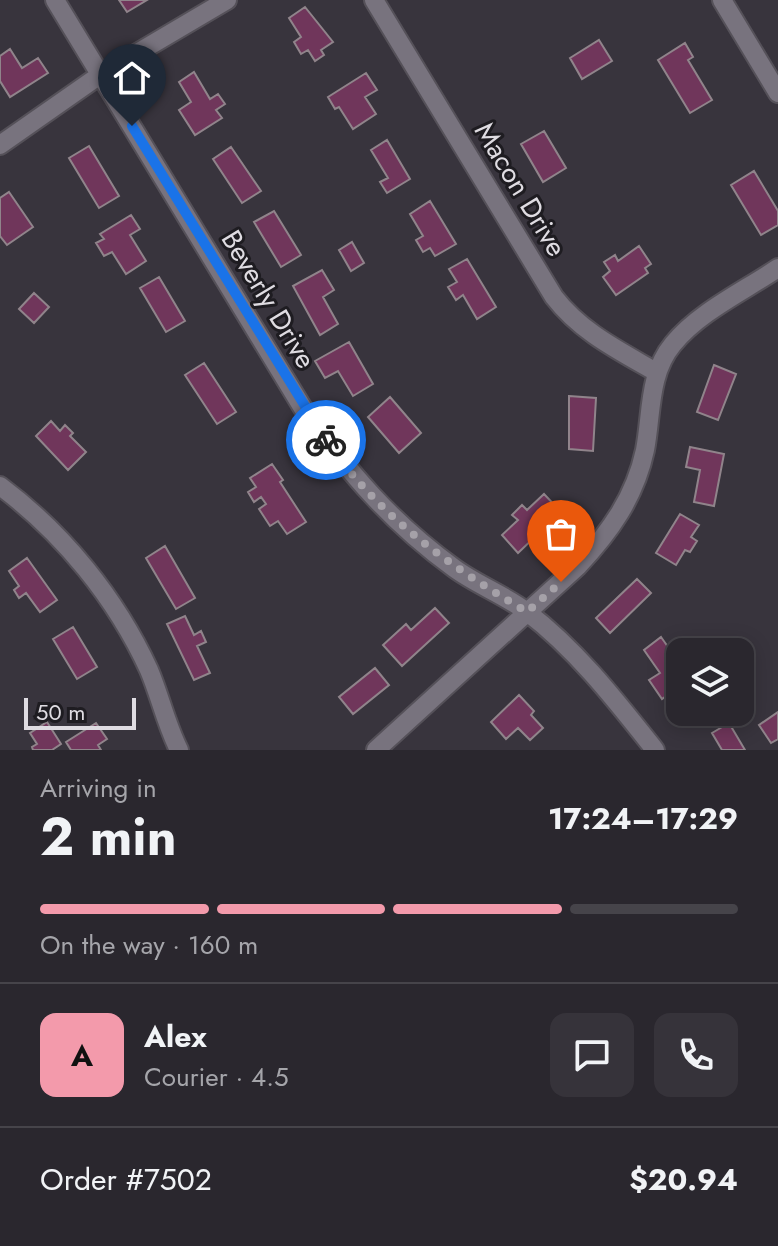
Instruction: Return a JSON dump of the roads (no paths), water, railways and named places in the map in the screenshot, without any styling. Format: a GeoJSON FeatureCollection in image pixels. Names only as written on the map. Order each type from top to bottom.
{"type":"FeatureCollection","features":[{"type":"Feature","properties":{"kind":"street","name":"Beverly Drive"},"geometry":{"type":"LineString","coordinates":[[55,0],[304,410],[347,470],[398,524],[456,569],[527,612],[600,682],[655,750]]}},
{"type":"Feature","properties":{"kind":"street"},"geometry":{"type":"LineString","coordinates":[[0,145],[100,75],[227,0]]}},
{"type":"Feature","properties":{"kind":"street","name":"Macon Drive"},"geometry":{"type":"LineString","coordinates":[[374,0],[554,297],[571,318],[591,335],[656,372]]}},
{"type":"Feature","properties":{"kind":"street"},"geometry":{"type":"LineString","coordinates":[[722,0],[778,93]]}},
{"type":"Feature","properties":{"kind":"street"},"geometry":{"type":"LineString","coordinates":[[376,750],[578,566],[609,533],[631,494],[645,450],[656,372],[673,344],[696,322],[778,268]]}},
{"type":"Feature","properties":{"kind":"street"},"geometry":{"type":"LineString","coordinates":[[0,486],[71,550],[114,607],[149,670],[179,750]]}}]}
